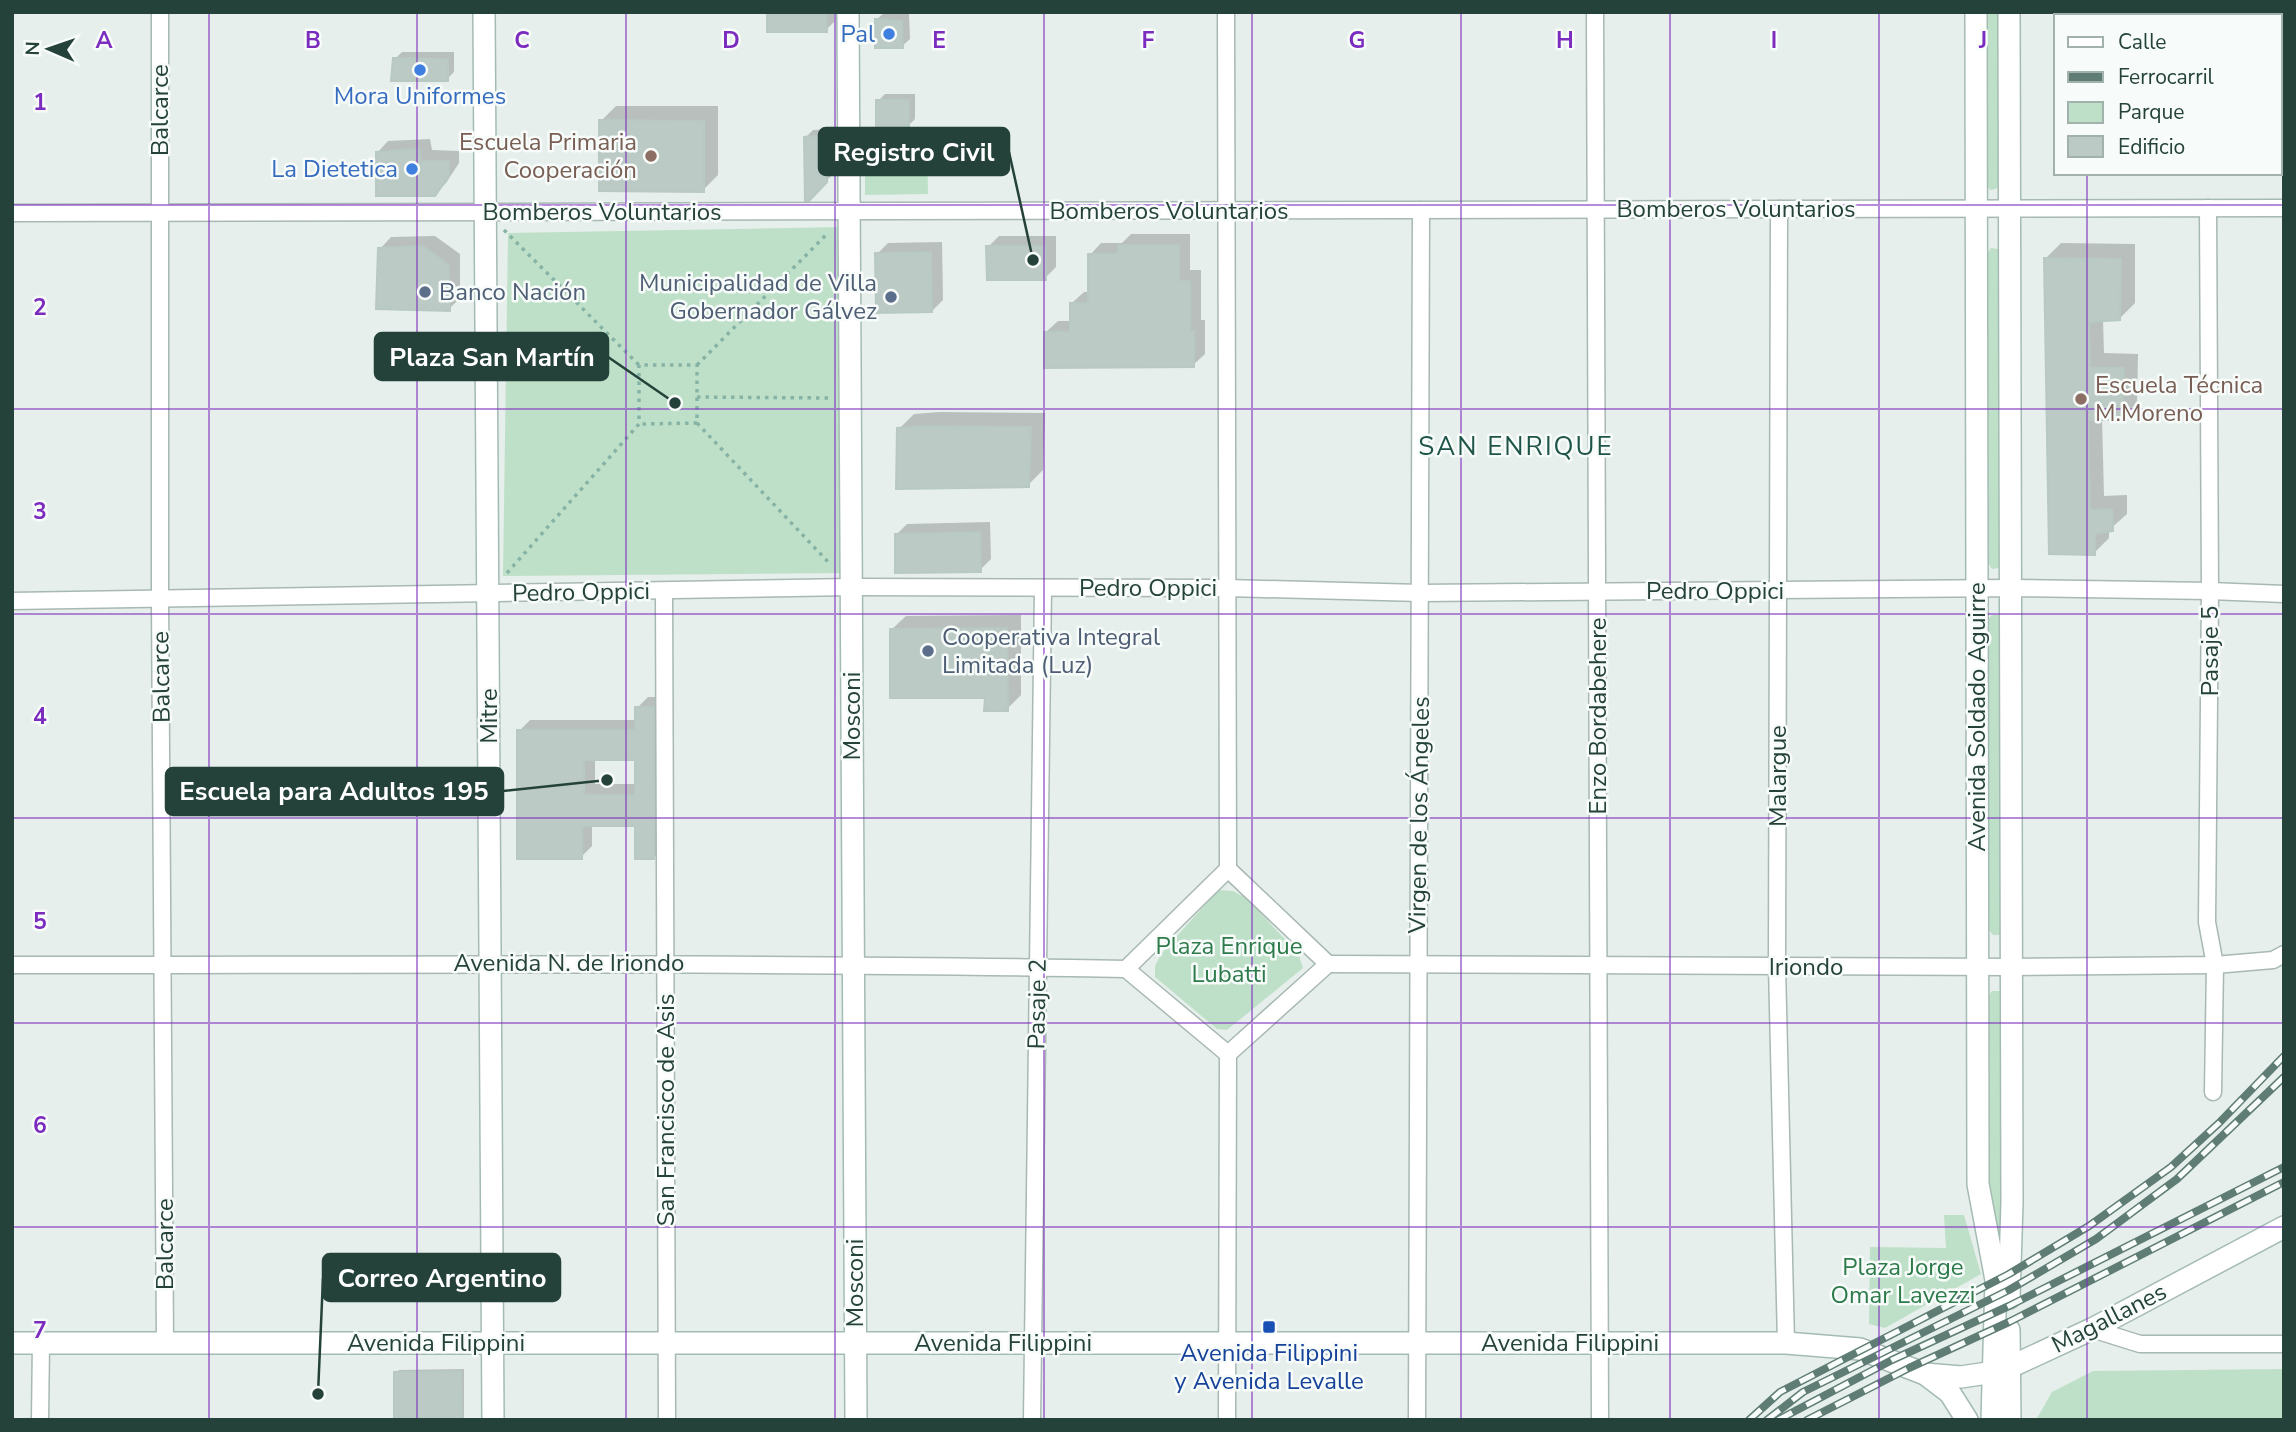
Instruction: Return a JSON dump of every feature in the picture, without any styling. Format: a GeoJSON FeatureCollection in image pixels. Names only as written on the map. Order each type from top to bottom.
{"type":"FeatureCollection","features":[{"type":"Feature","properties":{"kind":"main road","name":"Mitre"},"geometry":{"type":"LineString","coordinates":[[484,12],[493,1420]]}},
{"type":"Feature","properties":{"kind":"main road","name":"Mosconi"},"geometry":{"type":"LineString","coordinates":[[848,12],[856,1420]]}},
{"type":"Feature","properties":{"kind":"main road","name":"Avenida Soldado Aguirre"},"geometry":{"type":"LineString","coordinates":[[1976,12],[1978,1184],[1996,1280],[2002,1370],[2010,1420]]}},
{"type":"Feature","properties":{"kind":"main road","name":"Avenida Soldado Aguirre"},"geometry":{"type":"LineString","coordinates":[[1992,1420],[2002,1370],[2012,967],[2009,12]]}},
{"type":"Feature","properties":{"kind":"main road","name":"Magallanes"},"geometry":{"type":"LineString","coordinates":[[1925,1374],[1961,1377],[2002,1370],[2092,1329],[2284,1227]]}},
{"type":"Feature","properties":{"kind":"main road","name":"Avenida Filippini"},"geometry":{"type":"LineString","coordinates":[[12,1343],[1786,1343],[1860,1349],[1925,1374],[1950,1393],[1967,1420]]}},
{"type":"Feature","properties":{"kind":"street","name":"Balcarce"},"geometry":{"type":"LineString","coordinates":[[160,12],[160,599],[165,1343]]}},
{"type":"Feature","properties":{"kind":"street"},"geometry":{"type":"LineString","coordinates":[[1226,12],[1228,869],[1126,969],[1228,1054]]}},
{"type":"Feature","properties":{"kind":"street","name":"Enzo Bordabehere"},"geometry":{"type":"LineString","coordinates":[[1595,12],[1601,1420]]}},
{"type":"Feature","properties":{"kind":"street","name":"Pasaje 5"},"geometry":{"type":"LineString","coordinates":[[2208,208],[2210,591],[2207,922],[2215,965],[2213,1092]]}},
{"type":"Feature","properties":{"kind":"street","name":"Bomberos Voluntarios"},"geometry":{"type":"LineString","coordinates":[[12,213],[2284,208]]}},
{"type":"Feature","properties":{"kind":"street","name":"Malargue"},"geometry":{"type":"LineString","coordinates":[[1779,209],[1777,967],[1786,1343]]}},
{"type":"Feature","properties":{"kind":"street","name":"Virgen de los Ángeles"},"geometry":{"type":"LineString","coordinates":[[1417,1420],[1421,210]]}},
{"type":"Feature","properties":{"kind":"street","name":"Pedro Oppici"},"geometry":{"type":"LineString","coordinates":[[12,601],[852,587],[1227,588],[1421,593],[2011,588],[2284,594]]}},
{"type":"Feature","properties":{"kind":"street","name":"Pasaje 2"},"geometry":{"type":"LineString","coordinates":[[1032,1420],[1043,588]]}},
{"type":"Feature","properties":{"kind":"street","name":"San Francisco de Asis"},"geometry":{"type":"LineString","coordinates":[[664,590],[667,1420]]}},
{"type":"Feature","properties":{"kind":"street"},"geometry":{"type":"LineString","coordinates":[[1227,1420],[1228,1054],[1328,964],[1228,869]]}},
{"type":"Feature","properties":{"kind":"street","name":"Iriondo"},"geometry":{"type":"LineString","coordinates":[[1328,964],[1777,967],[2215,965],[2273,960],[2284,954]]}},
{"type":"Feature","properties":{"kind":"street","name":"Avenida N. de Iriondo"},"geometry":{"type":"LineString","coordinates":[[12,965],[491,962],[1126,969]]}},
{"type":"Feature","properties":{"kind":"street"},"geometry":{"type":"LineString","coordinates":[[2092,1329],[2140,1344],[2284,1344]]}},
{"type":"Feature","properties":{"kind":"street"},"geometry":{"type":"LineString","coordinates":[[40,1420],[41,1343]]}},
{"type":"Feature","properties":{"kind":"path"},"geometry":{"type":"LineString","coordinates":[[849,211],[697,365],[697,423],[852,587]]}},
{"type":"Feature","properties":{"kind":"path"},"geometry":{"type":"LineString","coordinates":[[486,212],[639,365],[697,365]]}},
{"type":"Feature","properties":{"kind":"path"},"geometry":{"type":"LineString","coordinates":[[488,594],[639,424],[639,365]]}},
{"type":"Feature","properties":{"kind":"path"},"geometry":{"type":"LineString","coordinates":[[697,397],[850,398]]}},
{"type":"Feature","properties":{"kind":"path"},"geometry":{"type":"LineString","coordinates":[[639,424],[697,423]]}},
{"type":"Feature","properties":{"kind":"green space"},"geometry":{"type":"Polygon","coordinates":[[[1985,12],[1999,12],[2000,184],[1996,189],[1990,190],[1986,184],[1985,12]]]}},
{"type":"Feature","properties":{"kind":"green space"},"geometry":{"type":"Polygon","coordinates":[[[865,138],[927,138],[928,194],[865,195],[865,138]]]}},
{"type":"Feature","properties":{"kind":"green space"},"geometry":{"type":"Polygon","coordinates":[[[842,227],[848,573],[503,576],[508,233],[842,227]]]}},
{"type":"Feature","properties":{"kind":"green space"},"geometry":{"type":"Polygon","coordinates":[[[1991,248],[1998,249],[2001,255],[2002,563],[1998,568],[1992,569],[1988,563],[1987,254],[1991,248]]]}},
{"type":"Feature","properties":{"kind":"green space"},"geometry":{"type":"Polygon","coordinates":[[[1992,615],[1999,615],[2002,621],[2003,929],[1999,935],[1993,935],[1989,930],[1987,620],[1992,615]]]}},
{"type":"Feature","properties":{"kind":"green space","name":"Plaza Enrique Lubatti"},"geometry":{"type":"Polygon","coordinates":[[[1218,890],[1233,891],[1246,898],[1298,953],[1303,968],[1227,1030],[1217,1029],[1155,977],[1155,966],[1161,954],[1218,890]]]}},
{"type":"Feature","properties":{"kind":"green space"},"geometry":{"type":"Polygon","coordinates":[[[1992,991],[2000,991],[2002,997],[2003,1266],[1988,1202],[1988,996],[1992,991]]]}},
{"type":"Feature","properties":{"kind":"green space","name":"Plaza Jorge Omar Lavezzi"},"geometry":{"type":"Polygon","coordinates":[[[1944,1215],[1964,1215],[1981,1274],[1885,1328],[1869,1324],[1870,1247],[1946,1248],[1944,1215]]]}},
{"type":"Feature","properties":{"kind":"green space"},"geometry":{"type":"Polygon","coordinates":[[[2284,1369],[2284,1420],[2036,1420],[2052,1392],[2093,1371],[2284,1369]]]}},
{"type":"Feature","properties":{"kind":"building"},"geometry":{"type":"Polygon","coordinates":[[[767,12],[826,12],[827,32],[767,32],[767,12]]]}},
{"type":"Feature","properties":{"kind":"building","name":"Pal"},"geometry":{"type":"Polygon","coordinates":[[[875,19],[902,21],[903,48],[875,48],[875,19]]]}},
{"type":"Feature","properties":{"kind":"building","name":"Mora Uniformes"},"geometry":{"type":"Polygon","coordinates":[[[393,58],[448,59],[448,81],[391,81],[393,58]]]}},
{"type":"Feature","properties":{"kind":"building"},"geometry":{"type":"Polygon","coordinates":[[[876,100],[909,100],[909,128],[876,128],[876,100]]]}},
{"type":"Feature","properties":{"kind":"building","name":"Escuela Primaria Cooperación"},"geometry":{"type":"Polygon","coordinates":[[[599,120],[704,121],[704,192],[599,191],[599,120]]]}},
{"type":"Feature","properties":{"kind":"building"},"geometry":{"type":"Polygon","coordinates":[[[826,135],[827,182],[809,201],[805,201],[804,137],[826,135]]]}},
{"type":"Feature","properties":{"kind":"building","name":"La Dietetica"},"geometry":{"type":"Polygon","coordinates":[[[419,149],[421,161],[449,161],[449,176],[435,196],[376,196],[376,152],[419,149]]]}},
{"type":"Feature","properties":{"kind":"building"},"geometry":{"type":"Polygon","coordinates":[[[1118,245],[1179,245],[1179,281],[1190,281],[1190,331],[1194,331],[1194,367],[1044,368],[1044,332],[1070,332],[1070,303],[1088,303],[1088,254],[1118,254],[1118,245]]]}},
{"type":"Feature","properties":{"kind":"building"},"geometry":{"type":"Polygon","coordinates":[[[423,246],[449,265],[450,311],[376,309],[378,248],[423,246]]]}},
{"type":"Feature","properties":{"kind":"building"},"geometry":{"type":"Polygon","coordinates":[[[986,246],[1045,246],[1046,280],[987,280],[986,246]]]}},
{"type":"Feature","properties":{"kind":"building"},"geometry":{"type":"Polygon","coordinates":[[[931,252],[932,312],[876,313],[875,253],[931,252]]]}},
{"type":"Feature","properties":{"kind":"building"},"geometry":{"type":"Polygon","coordinates":[[[2044,258],[2121,259],[2120,320],[2089,322],[2090,368],[2124,368],[2123,420],[2088,420],[2090,510],[2112,509],[2113,531],[2095,534],[2095,555],[2049,554],[2044,258]]]}},
{"type":"Feature","properties":{"kind":"building"},"geometry":{"type":"Polygon","coordinates":[[[1031,427],[1029,487],[896,489],[897,428],[1031,427]]]}},
{"type":"Feature","properties":{"kind":"building"},"geometry":{"type":"Polygon","coordinates":[[[980,532],[981,572],[895,573],[895,534],[980,532]]]}},
{"type":"Feature","properties":{"kind":"building"},"geometry":{"type":"Polygon","coordinates":[[[1007,628],[1008,711],[984,711],[985,698],[890,698],[890,629],[1007,628]]]}},
{"type":"Feature","properties":{"kind":"building"},"geometry":{"type":"Polygon","coordinates":[[[635,707],[654,707],[654,859],[635,859],[635,826],[582,826],[582,859],[517,859],[517,730],[635,730],[635,707]],[[584,760],[584,795],[635,795],[635,760],[584,760]]]}},
{"type":"Feature","properties":{"kind":"building"},"geometry":{"type":"Polygon","coordinates":[[[461,1371],[462,1420],[394,1420],[394,1372],[461,1371]]]}},
{"type":"Feature","properties":{"kind":"railway"},"geometry":{"type":"LineString","coordinates":[[1749,1420],[1780,1392],[2009,1274],[2089,1226],[2171,1167],[2219,1123],[2284,1056]]}},
{"type":"Feature","properties":{"kind":"railway"},"geometry":{"type":"LineString","coordinates":[[1767,1420],[1803,1392],[2009,1290],[2096,1239],[2177,1179],[2284,1077]]}},
{"type":"Feature","properties":{"kind":"railway"},"geometry":{"type":"LineString","coordinates":[[1778,1420],[1892,1360],[2009,1306],[2284,1167]]}},
{"type":"Feature","properties":{"kind":"railway"},"geometry":{"type":"LineString","coordinates":[[1807,1420],[1909,1368],[2009,1322],[2284,1182]]}},
{"type":"Feature","properties":{"kind":"place","name":"Pal"},"geometry":{"type":"Point","coordinates":[889,34]}},
{"type":"Feature","properties":{"kind":"place","name":"Mora Uniformes"},"geometry":{"type":"Point","coordinates":[420,70]}},
{"type":"Feature","properties":{"kind":"place","name":"Escuela Primaria Cooperación"},"geometry":{"type":"Point","coordinates":[651,156]}},
{"type":"Feature","properties":{"kind":"place","name":"La Dietetica"},"geometry":{"type":"Point","coordinates":[412,169]}},
{"type":"Feature","properties":{"kind":"place","name":"Registro Civil"},"geometry":{"type":"Point","coordinates":[1033,260]}},
{"type":"Feature","properties":{"kind":"place","name":"Banco Nación"},"geometry":{"type":"Point","coordinates":[425,292]}},
{"type":"Feature","properties":{"kind":"place","name":"Municipalidad de Villa Gobernador Gálvez"},"geometry":{"type":"Point","coordinates":[891,297]}},
{"type":"Feature","properties":{"kind":"place","name":"Escuela Técnica M.Moreno"},"geometry":{"type":"Point","coordinates":[2081,399]}},
{"type":"Feature","properties":{"kind":"place","name":"Plaza San Martín"},"geometry":{"type":"Point","coordinates":[675,403]}},
{"type":"Feature","properties":{"kind":"place","name":"Cooperativa Integral Limitada (Luz)"},"geometry":{"type":"Point","coordinates":[928,651]}},
{"type":"Feature","properties":{"kind":"place","name":"Escuela para Adultos 195"},"geometry":{"type":"Point","coordinates":[607,780]}},
{"type":"Feature","properties":{"kind":"place","name":"Avenida Filippini y Avenida Levalle"},"geometry":{"type":"Point","coordinates":[1269,1327]}},
{"type":"Feature","properties":{"kind":"place","name":"Correo Argentino"},"geometry":{"type":"Point","coordinates":[318,1394]}},
{"type":"Feature","properties":{"kind":"district","name":"SAN ENRIQUE"},"geometry":{"type":"Point","coordinates":[1516,446]}}]}
